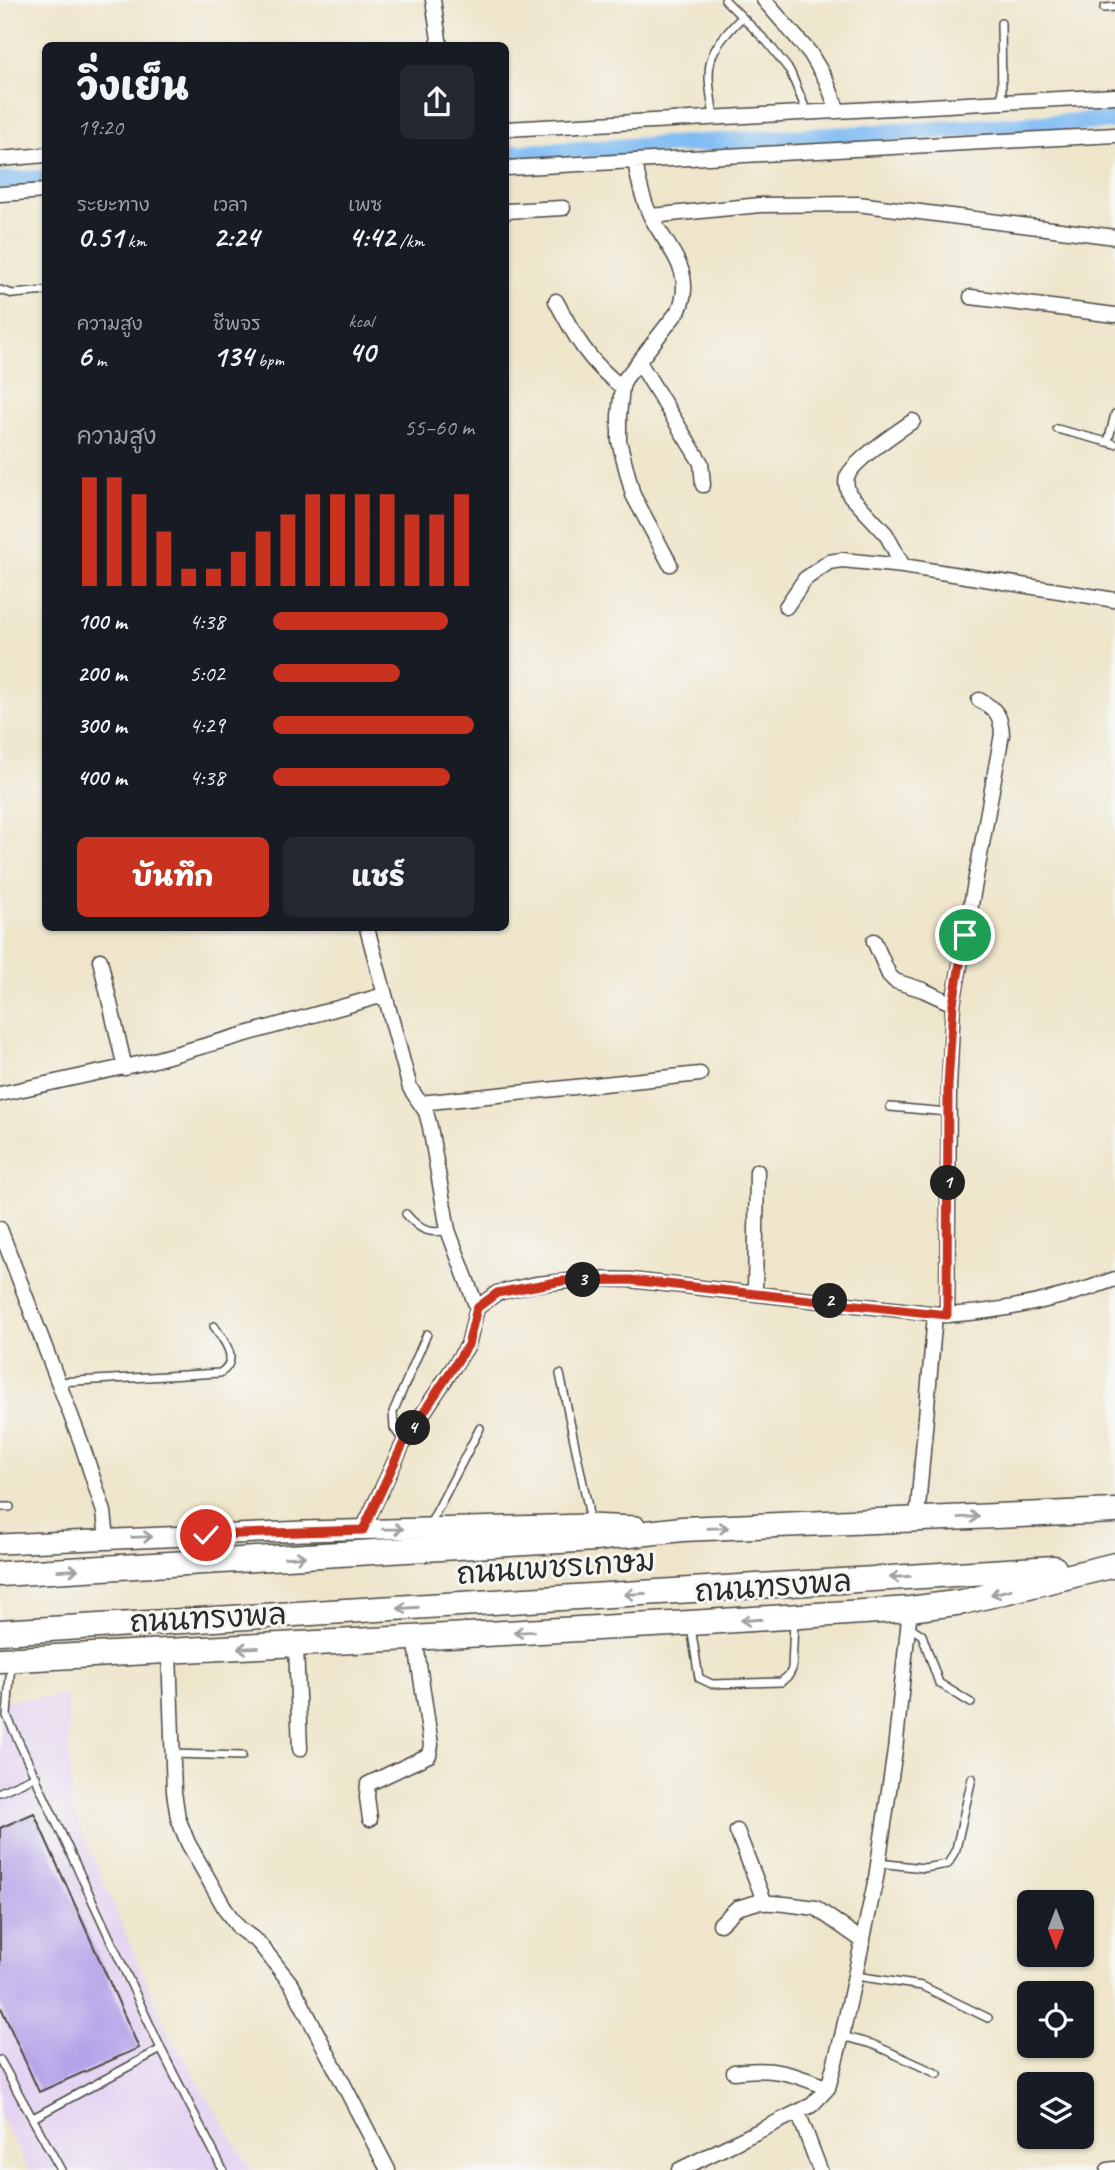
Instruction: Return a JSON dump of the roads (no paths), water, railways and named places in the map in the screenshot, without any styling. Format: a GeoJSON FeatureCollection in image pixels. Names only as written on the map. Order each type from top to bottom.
{"type":"FeatureCollection","features":[{"type":"Feature","properties":{"kind":"highway","name":"ถนนเพชรเกษม"},"geometry":{"type":"LineString","coordinates":[[5,1575],[595,1539],[682,1529],[1115,1511]]}},
{"type":"Feature","properties":{"kind":"highway","name":"ถนนเพชรเกษม"},"geometry":{"type":"LineString","coordinates":[[0,1632],[1115,1564]]}},
{"type":"Feature","properties":{"kind":"highway","name":"ถนนทรงพล"},"geometry":{"type":"LineString","coordinates":[[4,1660],[794,1617],[910,1618],[1115,1564]]}},
{"type":"Feature","properties":{"kind":"main road"},"geometry":{"type":"LineString","coordinates":[[0,1544],[588,1524],[682,1529]]}},
{"type":"Feature","properties":{"kind":"street"},"geometry":{"type":"LineString","coordinates":[[433,0],[439,42]]}},
{"type":"Feature","properties":{"kind":"street"},"geometry":{"type":"LineString","coordinates":[[764,0],[810,53],[838,111]]}},
{"type":"Feature","properties":{"kind":"street"},"geometry":{"type":"LineString","coordinates":[[509,130],[1115,96]]}},
{"type":"Feature","properties":{"kind":"street"},"geometry":{"type":"LineString","coordinates":[[509,168],[1115,135]]}},
{"type":"Feature","properties":{"kind":"street"},"geometry":{"type":"LineString","coordinates":[[0,159],[42,155]]}},
{"type":"Feature","properties":{"kind":"street"},"geometry":{"type":"LineString","coordinates":[[635,161],[643,198],[681,266],[685,283],[684,297],[678,310],[622,387],[619,441],[633,495],[670,564]]}},
{"type":"Feature","properties":{"kind":"street"},"geometry":{"type":"LineString","coordinates":[[0,194],[42,191]]}},
{"type":"Feature","properties":{"kind":"street"},"geometry":{"type":"LineString","coordinates":[[651,216],[760,205],[858,204],[1115,237]]}},
{"type":"Feature","properties":{"kind":"street"},"geometry":{"type":"LineString","coordinates":[[509,211],[563,208]]}},
{"type":"Feature","properties":{"kind":"street"},"geometry":{"type":"LineString","coordinates":[[971,297],[1115,315]]}},
{"type":"Feature","properties":{"kind":"street"},"geometry":{"type":"LineString","coordinates":[[556,301],[592,361],[622,387]]}},
{"type":"Feature","properties":{"kind":"street"},"geometry":{"type":"LineString","coordinates":[[639,362],[701,463],[703,485]]}},
{"type":"Feature","properties":{"kind":"street"},"geometry":{"type":"LineString","coordinates":[[903,566],[886,534],[849,494],[846,486],[852,469],[890,436],[913,421]]}},
{"type":"Feature","properties":{"kind":"street"},"geometry":{"type":"LineString","coordinates":[[786,607],[805,579],[829,562],[842,560],[903,566],[1115,600]]}},
{"type":"Feature","properties":{"kind":"street"},"geometry":{"type":"LineString","coordinates":[[917,1519],[941,1315],[953,1004],[1002,734],[999,714],[979,701]]}},
{"type":"Feature","properties":{"kind":"street"},"geometry":{"type":"LineString","coordinates":[[363,1530],[404,1442],[468,1345],[477,1308],[448,1230],[430,1126],[426,1112],[410,1088],[368,931]]}},
{"type":"Feature","properties":{"kind":"street"},"geometry":{"type":"LineString","coordinates":[[874,941],[889,975],[895,981],[953,1004]]}},
{"type":"Feature","properties":{"kind":"street"},"geometry":{"type":"LineString","coordinates":[[100,960],[125,1068]]}},
{"type":"Feature","properties":{"kind":"street"},"geometry":{"type":"LineString","coordinates":[[0,1094],[125,1068],[384,995]]}},
{"type":"Feature","properties":{"kind":"street"},"geometry":{"type":"LineString","coordinates":[[420,1103],[700,1074]]}},
{"type":"Feature","properties":{"kind":"street"},"geometry":{"type":"LineString","coordinates":[[755,1293],[757,1171]]}},
{"type":"Feature","properties":{"kind":"street"},"geometry":{"type":"LineString","coordinates":[[0,1229],[104,1512],[107,1539]]}},
{"type":"Feature","properties":{"kind":"street"},"geometry":{"type":"LineString","coordinates":[[477,1308],[497,1293],[536,1284],[572,1280],[630,1280],[941,1315],[998,1311],[1047,1301],[1115,1279]]}},
{"type":"Feature","properties":{"kind":"street"},"geometry":{"type":"LineString","coordinates":[[679,2170],[812,2105],[828,2088],[856,1976],[878,1863],[910,1618]]}},
{"type":"Feature","properties":{"kind":"street"},"geometry":{"type":"LineString","coordinates":[[370,1819],[368,1784],[429,1755],[431,1745],[415,1638]]}},
{"type":"Feature","properties":{"kind":"street"},"geometry":{"type":"LineString","coordinates":[[296,1645],[300,1749]]}},
{"type":"Feature","properties":{"kind":"street"},"geometry":{"type":"LineString","coordinates":[[169,1651],[174,1792],[178,1818],[188,1843],[227,1912],[240,1929],[258,1941],[292,1985],[388,2170]]}},
{"type":"Feature","properties":{"kind":"street"},"geometry":{"type":"LineString","coordinates":[[737,1831],[765,1903]]}},
{"type":"Feature","properties":{"kind":"street"},"geometry":{"type":"LineString","coordinates":[[720,1924],[737,1908],[765,1903],[816,1909],[863,1941]]}},
{"type":"Feature","properties":{"kind":"street"},"geometry":{"type":"LineString","coordinates":[[734,2072],[773,2069],[828,2088]]}},
{"type":"Feature","properties":{"kind":"street"},"geometry":{"type":"LineString","coordinates":[[798,2112],[820,2170]]}},
{"type":"Feature","properties":{"kind":"street"},"geometry":{"type":"LineString","coordinates":[[1108,2170],[1115,2169]]}},
{"type":"Feature","properties":{"kind":"lane"},"geometry":{"type":"LineString","coordinates":[[725,0],[768,43],[790,71],[807,112]]}},
{"type":"Feature","properties":{"kind":"lane"},"geometry":{"type":"LineString","coordinates":[[1104,8],[1115,7]]}},
{"type":"Feature","properties":{"kind":"lane"},"geometry":{"type":"LineString","coordinates":[[714,117],[708,71],[712,55],[719,40],[741,17]]}},
{"type":"Feature","properties":{"kind":"lane"},"geometry":{"type":"LineString","coordinates":[[1001,23],[1002,102]]}},
{"type":"Feature","properties":{"kind":"lane"},"geometry":{"type":"LineString","coordinates":[[0,290],[13,295],[42,292]]}},
{"type":"Feature","properties":{"kind":"lane"},"geometry":{"type":"LineString","coordinates":[[1057,429],[1111,443],[1115,414]]}},
{"type":"Feature","properties":{"kind":"lane"},"geometry":{"type":"LineString","coordinates":[[890,1107],[948,1112]]}},
{"type":"Feature","properties":{"kind":"lane"},"geometry":{"type":"LineString","coordinates":[[406,1214],[417,1227],[425,1231],[434,1233],[448,1230]]}},
{"type":"Feature","properties":{"kind":"lane"},"geometry":{"type":"LineString","coordinates":[[58,1382],[220,1373],[227,1369],[231,1354],[215,1326]]}},
{"type":"Feature","properties":{"kind":"lane"},"geometry":{"type":"LineString","coordinates":[[404,1442],[394,1428],[393,1412],[427,1334]]}},
{"type":"Feature","properties":{"kind":"lane"},"geometry":{"type":"LineString","coordinates":[[560,1374],[588,1507],[588,1524]]}},
{"type":"Feature","properties":{"kind":"lane"},"geometry":{"type":"LineString","coordinates":[[428,1528],[480,1428]]}},
{"type":"Feature","properties":{"kind":"lane"},"geometry":{"type":"LineString","coordinates":[[0,1507],[10,1507]]}},
{"type":"Feature","properties":{"kind":"lane"},"geometry":{"type":"LineString","coordinates":[[690,1623],[699,1678],[704,1682],[780,1682],[792,1669],[794,1617]]}},
{"type":"Feature","properties":{"kind":"lane"},"geometry":{"type":"LineString","coordinates":[[910,1618],[922,1635],[939,1683],[971,1703]]}},
{"type":"Feature","properties":{"kind":"lane"},"geometry":{"type":"LineString","coordinates":[[4,1660],[7,1716],[161,2049],[223,2170]]}},
{"type":"Feature","properties":{"kind":"lane"},"geometry":{"type":"LineString","coordinates":[[173,1754],[242,1756]]}},
{"type":"Feature","properties":{"kind":"lane"},"geometry":{"type":"LineString","coordinates":[[0,1793],[36,1776]]}},
{"type":"Feature","properties":{"kind":"lane"},"geometry":{"type":"LineString","coordinates":[[878,1863],[924,1868],[948,1864],[956,1849],[972,1778]]}},
{"type":"Feature","properties":{"kind":"lane"},"geometry":{"type":"LineString","coordinates":[[856,1976],[922,1986],[988,2018]]}},
{"type":"Feature","properties":{"kind":"lane"},"geometry":{"type":"LineString","coordinates":[[842,2036],[872,2044],[938,2074]]}},
{"type":"Feature","properties":{"kind":"lane"},"geometry":{"type":"LineString","coordinates":[[33,2118],[161,2049]]}},
{"type":"Feature","properties":{"kind":"lane"},"geometry":{"type":"LineString","coordinates":[[0,2060],[61,2170]]}},
{"type":"Feature","properties":{"kind":"waterway"},"geometry":{"type":"LineString","coordinates":[[509,154],[1115,120]]}},
{"type":"Feature","properties":{"kind":"waterway"},"geometry":{"type":"LineString","coordinates":[[0,181],[42,179]]}}]}
